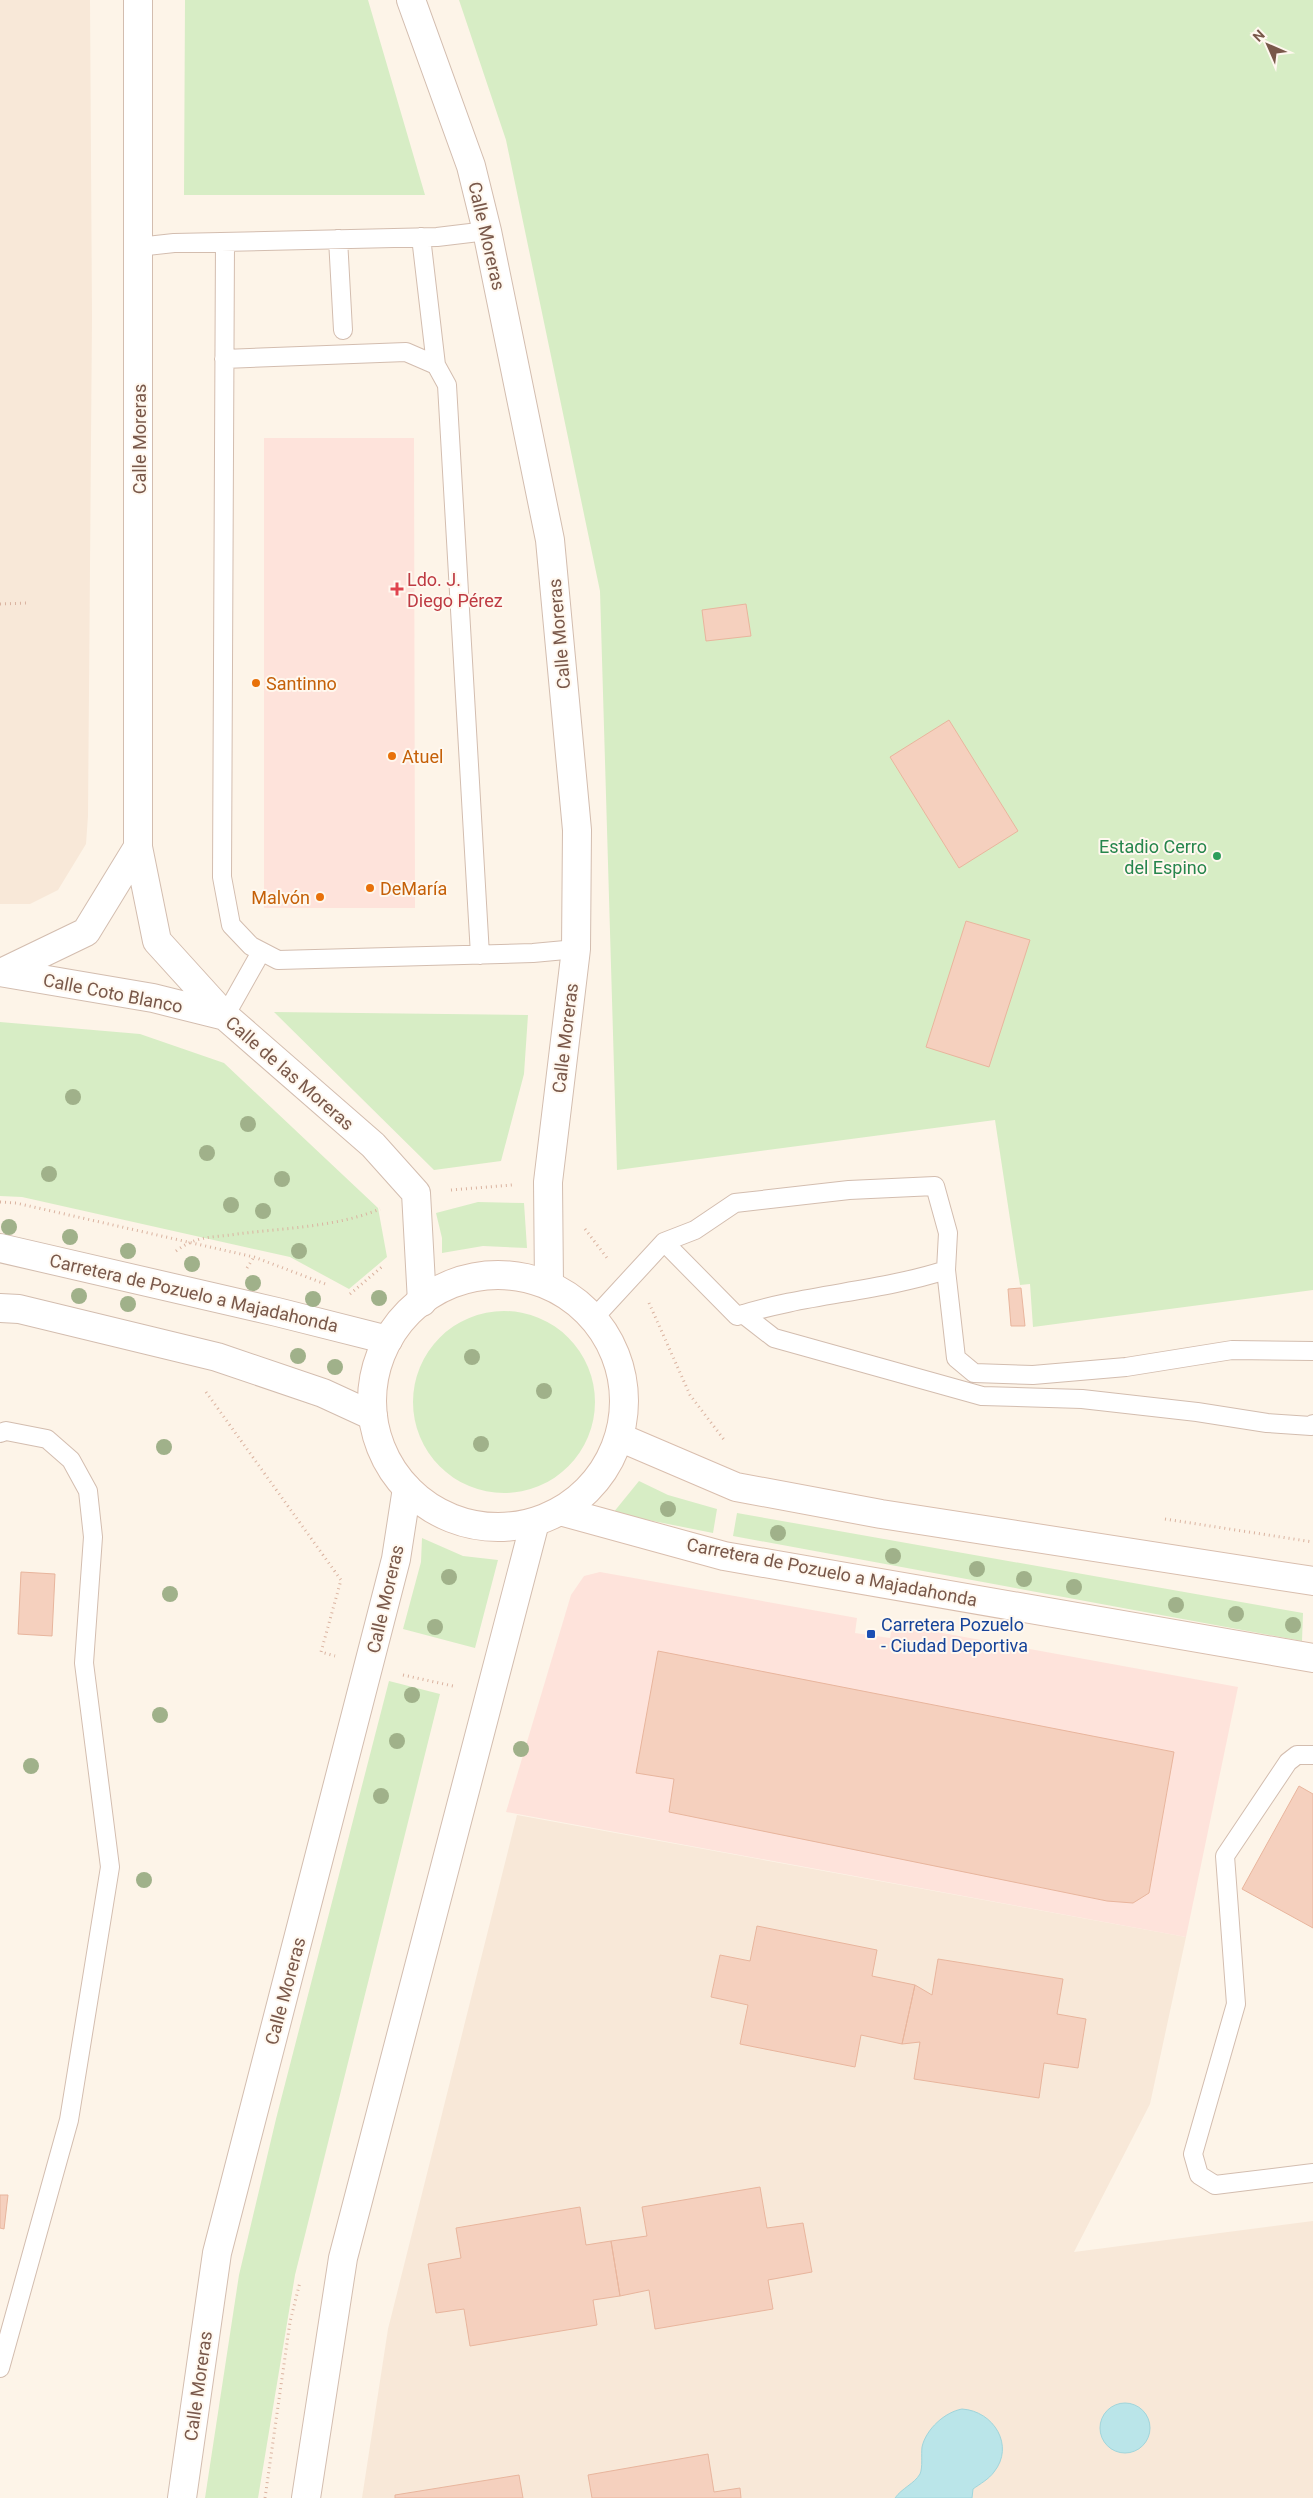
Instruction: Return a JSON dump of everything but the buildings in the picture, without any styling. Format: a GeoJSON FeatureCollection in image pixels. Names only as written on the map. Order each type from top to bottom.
{"type":"FeatureCollection","features":[{"type":"Feature","properties":{"kind":"street","name":"Calle Moreras"},"geometry":{"type":"LineString","coordinates":[[138,0],[138,848]]}},
{"type":"Feature","properties":{"kind":"street","name":"Calle Moreras"},"geometry":{"type":"LineString","coordinates":[[411,0],[471,166],[487,231],[550,540],[576,830],[576,949],[548,1182],[549,1285]]}},
{"type":"Feature","properties":{"kind":"street"},"geometry":{"type":"LineString","coordinates":[[2,972],[86,932],[138,848]]}},
{"type":"Feature","properties":{"kind":"street","name":"Calle de las Moreras"},"geometry":{"type":"LineString","coordinates":[[138,848],[157,941],[225,1016],[373,1145],[416,1193]]}},
{"type":"Feature","properties":{"kind":"street","name":"Calle Coto Blanco"},"geometry":{"type":"LineString","coordinates":[[2,972],[153,998],[225,1016]]}},
{"type":"Feature","properties":{"kind":"street"},"geometry":{"type":"LineString","coordinates":[[416,1193],[422,1302]]}},
{"type":"Feature","properties":{"kind":"street","name":"Carretera de Pozuelo a Majadahonda"},"geometry":{"type":"LineString","coordinates":[[0,1248],[241,1303],[388,1340]]}},
{"type":"Feature","properties":{"kind":"street"},"geometry":{"type":"LineString","coordinates":[[483,1276],[517,1276],[549,1285],[573,1300],[594,1318],[611,1344],[622,1375],[624,1406],[619,1437],[606,1467],[591,1486],[560,1511],[535,1522],[501,1527],[466,1524],[434,1510],[407,1488],[390,1468],[379,1442],[373,1416],[374,1381],[378,1364],[388,1340],[403,1319],[422,1302],[451,1284],[483,1276]]}},
{"type":"Feature","properties":{"kind":"street"},"geometry":{"type":"LineString","coordinates":[[0,1308],[19,1309],[217,1357],[323,1393],[373,1416]]}},
{"type":"Feature","properties":{"kind":"street"},"geometry":{"type":"LineString","coordinates":[[619,1437],[736,1487],[891,1516],[1313,1581]]}},
{"type":"Feature","properties":{"kind":"street","name":"Calle Moreras"},"geometry":{"type":"LineString","coordinates":[[182,2498],[217,2253],[396,1559],[407,1488]]}},
{"type":"Feature","properties":{"kind":"street","name":"Carretera de Pozuelo a Majadahonda"},"geometry":{"type":"LineString","coordinates":[[560,1511],[724,1556],[1313,1658]]}},
{"type":"Feature","properties":{"kind":"street"},"geometry":{"type":"LineString","coordinates":[[306,2498],[343,2258],[535,1522]]}},
{"type":"Feature","properties":{"kind":"lane"},"geometry":{"type":"LineString","coordinates":[[138,247],[174,243],[421,237],[487,231]]}},
{"type":"Feature","properties":{"kind":"lane"},"geometry":{"type":"LineString","coordinates":[[421,237],[436,365],[447,385],[480,954]]}},
{"type":"Feature","properties":{"kind":"lane"},"geometry":{"type":"LineString","coordinates":[[338,239],[343,330]]}},
{"type":"Feature","properties":{"kind":"lane"},"geometry":{"type":"LineString","coordinates":[[225,242],[222,877],[231,925],[250,946],[278,960],[576,949]]}},
{"type":"Feature","properties":{"kind":"lane"},"geometry":{"type":"LineString","coordinates":[[224,359],[406,352],[436,365]]}},
{"type":"Feature","properties":{"kind":"lane"},"geometry":{"type":"LineString","coordinates":[[225,1016],[261,952]]}},
{"type":"Feature","properties":{"kind":"lane"},"geometry":{"type":"LineString","coordinates":[[594,1318],[664,1242],[695,1230],[735,1203],[849,1190],[935,1186],[948,1233],[946,1270],[956,1358],[974,1373],[1033,1375],[1126,1367],[1232,1350],[1313,1351]]}},
{"type":"Feature","properties":{"kind":"lane"},"geometry":{"type":"LineString","coordinates":[[664,1242],[737,1316],[767,1306],[910,1282],[946,1270]]}},
{"type":"Feature","properties":{"kind":"lane"},"geometry":{"type":"LineString","coordinates":[[743,1314],[774,1338],[982,1396],[1082,1399],[1197,1412],[1267,1423],[1311,1426],[1313,1424]]}},
{"type":"Feature","properties":{"kind":"lane"},"geometry":{"type":"LineString","coordinates":[[0,1433],[6,1431],[47,1439],[71,1460],[88,1491],[93,1537],[84,1663],[110,1867],[69,2120],[0,2368]]}},
{"type":"Feature","properties":{"kind":"lane"},"geometry":{"type":"LineString","coordinates":[[1313,1755],[1297,1755],[1288,1762],[1225,1856],[1236,2004],[1193,2154],[1199,2175],[1215,2185],[1313,2173]]}},
{"type":"Feature","properties":{"kind":"path"},"geometry":{"type":"LineString","coordinates":[[0,604],[28,603]]}},
{"type":"Feature","properties":{"kind":"path"},"geometry":{"type":"LineString","coordinates":[[170,1255],[188,1241],[200,1237],[222,1236],[330,1222],[366,1215],[383,1209],[384,1204],[416,1193],[548,1182]]}},
{"type":"Feature","properties":{"kind":"path"},"geometry":{"type":"LineString","coordinates":[[0,1202],[16,1203],[254,1257],[333,1287]]}},
{"type":"Feature","properties":{"kind":"path"},"geometry":{"type":"LineString","coordinates":[[584,1228],[651,1305],[690,1395],[719,1435],[730,1446]]}},
{"type":"Feature","properties":{"kind":"path"},"geometry":{"type":"LineString","coordinates":[[342,1290],[350,1294],[391,1259]]}},
{"type":"Feature","properties":{"kind":"path"},"geometry":{"type":"LineString","coordinates":[[1158,1518],[1313,1542]]}},
{"type":"Feature","properties":{"kind":"shaded area"},"geometry":{"type":"Polygon","coordinates":[[[0,0],[90,0],[92,317],[88,816],[86,844],[58,890],[30,904],[0,904],[0,0]]]}},
{"type":"Feature","properties":{"kind":"shaded area"},"geometry":{"type":"Polygon","coordinates":[[[264,438],[414,438],[415,908],[264,908],[264,438]]]}},
{"type":"Feature","properties":{"kind":"shaded area"},"geometry":{"type":"Polygon","coordinates":[[[600,1572],[857,1618],[855,1633],[890,1638],[893,1624],[1238,1687],[1186,1937],[506,1812],[571,1595],[584,1576],[600,1572]]]}},
{"type":"Feature","properties":{"kind":"shaded area"},"geometry":{"type":"Polygon","coordinates":[[[517,1815],[1186,1937],[1150,2104],[1074,2252],[1313,2221],[1313,2498],[362,2498],[388,2329],[517,1815]]]}},
{"type":"Feature","properties":{"kind":"green space"},"geometry":{"type":"Polygon","coordinates":[[[185,0],[368,0],[425,195],[184,195],[185,0]]]}},
{"type":"Feature","properties":{"kind":"green space"},"geometry":{"type":"Polygon","coordinates":[[[459,0],[1313,0],[1313,1290],[1033,1327],[1030,1284],[1020,1285],[995,1120],[617,1170],[600,591],[506,140],[459,0]]]}},
{"type":"Feature","properties":{"kind":"green space"},"geometry":{"type":"Polygon","coordinates":[[[274,1012],[528,1015],[524,1074],[501,1161],[434,1170],[274,1012]]]}},
{"type":"Feature","properties":{"kind":"green space"},"geometry":{"type":"Polygon","coordinates":[[[0,1022],[140,1034],[224,1063],[378,1208],[387,1257],[349,1289],[290,1257],[22,1197],[0,1196],[0,1022]]]}},
{"type":"Feature","properties":{"kind":"green space"},"geometry":{"type":"Polygon","coordinates":[[[478,1202],[524,1203],[527,1248],[483,1246],[442,1253],[442,1238],[436,1213],[478,1202]]]}},
{"type":"Feature","properties":{"kind":"green space"},"geometry":{"type":"Polygon","coordinates":[[[504,1311],[522,1313],[539,1318],[562,1332],[574,1344],[588,1367],[593,1384],[595,1402],[593,1420],[588,1437],[574,1460],[562,1472],[539,1486],[522,1491],[504,1493],[486,1491],[469,1486],[446,1472],[434,1460],[420,1437],[415,1420],[413,1402],[415,1384],[420,1367],[434,1344],[446,1332],[469,1318],[486,1313],[504,1311]]]}},
{"type":"Feature","properties":{"kind":"green space"},"geometry":{"type":"Polygon","coordinates":[[[639,1481],[668,1495],[717,1509],[713,1533],[613,1513],[639,1481]]]}},
{"type":"Feature","properties":{"kind":"green space"},"geometry":{"type":"Polygon","coordinates":[[[737,1513],[1303,1613],[1302,1641],[733,1536],[737,1513]]]}},
{"type":"Feature","properties":{"kind":"green space"},"geometry":{"type":"Polygon","coordinates":[[[422,1538],[463,1556],[498,1560],[475,1648],[403,1629],[421,1562],[422,1538]]]}},
{"type":"Feature","properties":{"kind":"green space"},"geometry":{"type":"Polygon","coordinates":[[[389,1681],[440,1694],[295,2275],[258,2498],[205,2498],[239,2275],[276,2119],[389,1681]]]}},
{"type":"Feature","properties":{"kind":"water"},"geometry":{"type":"Polygon","coordinates":[[[1125,2403],[1135,2405],[1143,2410],[1148,2418],[1150,2428],[1148,2438],[1143,2446],[1135,2451],[1125,2453],[1115,2451],[1107,2446],[1102,2438],[1100,2428],[1102,2418],[1107,2410],[1115,2405],[1125,2403]]]}},
{"type":"Feature","properties":{"kind":"water"},"geometry":{"type":"Polygon","coordinates":[[[962,2409],[973,2411],[983,2416],[992,2423],[998,2432],[1002,2441],[1002,2451],[1000,2462],[994,2472],[973,2489],[972,2498],[895,2498],[915,2481],[920,2474],[922,2447],[932,2428],[949,2414],[962,2409]]]}},
{"type":"Feature","properties":{"kind":"place","name":"Ldo. J. Diego Pérez"},"geometry":{"type":"Point","coordinates":[397,589]}},
{"type":"Feature","properties":{"kind":"place","name":"Santinno"},"geometry":{"type":"Point","coordinates":[256,683]}},
{"type":"Feature","properties":{"kind":"place","name":"Atuel"},"geometry":{"type":"Point","coordinates":[392,756]}},
{"type":"Feature","properties":{"kind":"place","name":"Estadio Cerro del Espino"},"geometry":{"type":"Point","coordinates":[1217,856]}},
{"type":"Feature","properties":{"kind":"place","name":"DeMaría"},"geometry":{"type":"Point","coordinates":[370,888]}},
{"type":"Feature","properties":{"kind":"place","name":"Malvón"},"geometry":{"type":"Point","coordinates":[320,897]}},
{"type":"Feature","properties":{"kind":"place","name":"Carretera Pozuelo - Ciudad Deportiva"},"geometry":{"type":"Point","coordinates":[871,1634]}}]}
